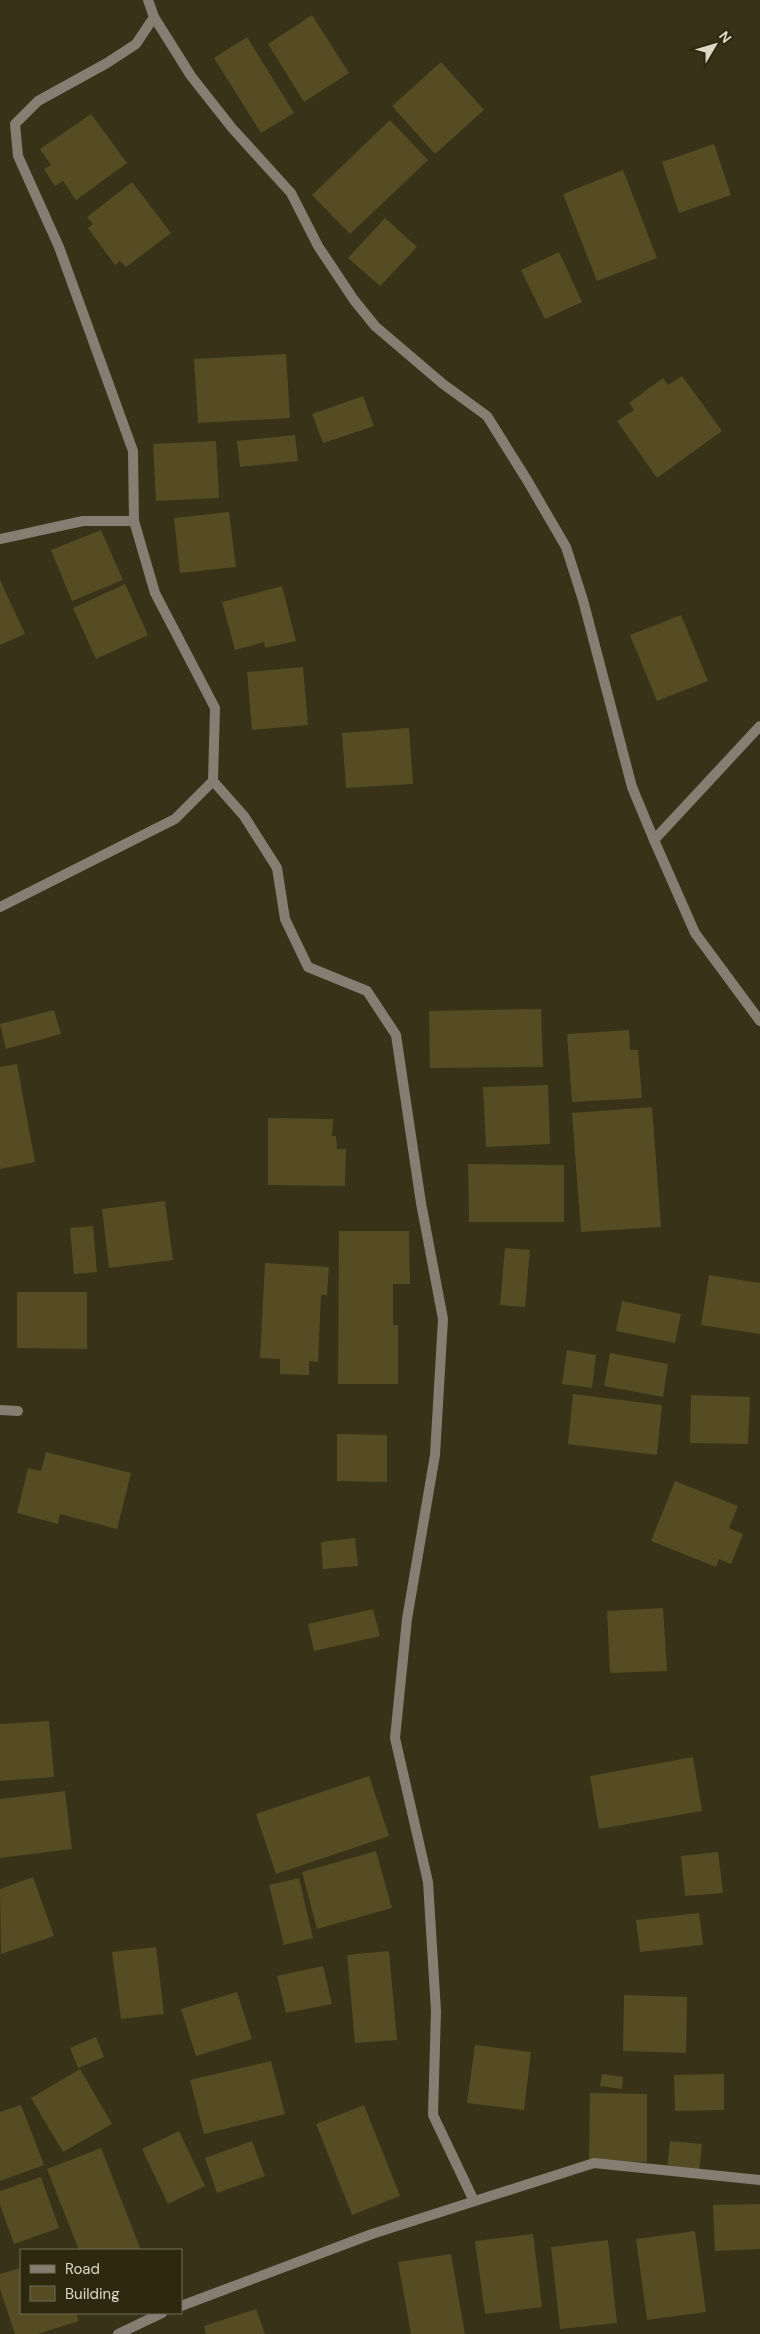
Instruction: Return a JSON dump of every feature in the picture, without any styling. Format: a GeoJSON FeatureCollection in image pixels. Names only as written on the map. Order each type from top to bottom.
{"type":"FeatureCollection","features":[{"type":"Feature","properties":{"kind":"street"},"geometry":{"type":"LineString","coordinates":[[148,0],[154,17],[197,83],[232,128],[291,192],[318,246],[354,300],[375,326],[443,384],[487,416],[528,480],[566,547],[583,600],[632,787],[654,840],[695,933],[760,1021]]}},
{"type":"Feature","properties":{"kind":"street"},"geometry":{"type":"LineString","coordinates":[[0,907],[175,819],[212,781],[215,708],[155,593],[134,521],[133,451],[58,247],[18,156],[15,124],[38,101],[136,44],[154,17]]}},
{"type":"Feature","properties":{"kind":"street"},"geometry":{"type":"LineString","coordinates":[[0,539],[84,521],[134,521]]}},
{"type":"Feature","properties":{"kind":"street"},"geometry":{"type":"LineString","coordinates":[[654,840],[760,726]]}},
{"type":"Feature","properties":{"kind":"street"},"geometry":{"type":"LineString","coordinates":[[212,781],[244,816],[277,868],[285,919],[308,967],[367,991],[396,1034],[421,1202],[443,1320],[435,1456],[407,1619],[395,1738],[428,1882],[436,2011],[433,2115],[474,2201]]}},
{"type":"Feature","properties":{"kind":"street"},"geometry":{"type":"LineString","coordinates":[[0,1410],[18,1411]]}},
{"type":"Feature","properties":{"kind":"street"},"geometry":{"type":"LineString","coordinates":[[182,2306],[372,2234],[594,2163],[760,2180]]}},
{"type":"Feature","properties":{"kind":"street"},"geometry":{"type":"LineString","coordinates":[[118,2334],[160,2314]]}},
{"type":"Feature","properties":{"kind":"building"},"geometry":{"type":"Polygon","coordinates":[[[312,15],[349,73],[304,102],[268,44],[312,15]]]}},
{"type":"Feature","properties":{"kind":"building"},"geometry":{"type":"Polygon","coordinates":[[[247,37],[294,113],[261,133],[214,58],[247,37]]]}},
{"type":"Feature","properties":{"kind":"building"},"geometry":{"type":"Polygon","coordinates":[[[441,62],[484,110],[435,154],[392,106],[441,62]]]}},
{"type":"Feature","properties":{"kind":"building"},"geometry":{"type":"Polygon","coordinates":[[[91,114],[127,163],[76,200],[63,181],[55,186],[44,169],[51,165],[40,149],[91,114]]]}},
{"type":"Feature","properties":{"kind":"building"},"geometry":{"type":"Polygon","coordinates":[[[390,120],[428,160],[350,234],[312,195],[390,120]]]}},
{"type":"Feature","properties":{"kind":"building"},"geometry":{"type":"Polygon","coordinates":[[[714,144],[731,195],[679,213],[662,162],[714,144]]]}},
{"type":"Feature","properties":{"kind":"building"},"geometry":{"type":"Polygon","coordinates":[[[623,170],[657,258],[597,281],[563,194],[623,170]]]}},
{"type":"Feature","properties":{"kind":"building"},"geometry":{"type":"Polygon","coordinates":[[[132,182],[171,233],[126,267],[120,261],[115,265],[88,228],[93,224],[87,217],[132,182]]]}},
{"type":"Feature","properties":{"kind":"building"},"geometry":{"type":"Polygon","coordinates":[[[385,218],[417,247],[380,286],[348,258],[385,218]]]}},
{"type":"Feature","properties":{"kind":"building"},"geometry":{"type":"Polygon","coordinates":[[[559,252],[582,302],[545,319],[521,270],[559,252]]]}},
{"type":"Feature","properties":{"kind":"building"},"geometry":{"type":"Polygon","coordinates":[[[286,354],[290,418],[198,423],[194,359],[286,354]]]}},
{"type":"Feature","properties":{"kind":"building"},"geometry":{"type":"Polygon","coordinates":[[[682,376],[722,431],[657,478],[617,421],[634,410],[629,403],[663,378],[668,385],[682,376]]]}},
{"type":"Feature","properties":{"kind":"building"},"geometry":{"type":"Polygon","coordinates":[[[363,396],[374,426],[323,443],[312,414],[363,396]]]}},
{"type":"Feature","properties":{"kind":"building"},"geometry":{"type":"Polygon","coordinates":[[[295,435],[298,461],[240,467],[237,441],[295,435]]]}},
{"type":"Feature","properties":{"kind":"building"},"geometry":{"type":"Polygon","coordinates":[[[216,441],[219,498],[156,501],[153,444],[216,441]]]}},
{"type":"Feature","properties":{"kind":"building"},"geometry":{"type":"Polygon","coordinates":[[[229,512],[236,567],[180,573],[174,518],[229,512]]]}},
{"type":"Feature","properties":{"kind":"building"},"geometry":{"type":"Polygon","coordinates":[[[101,530],[123,580],[72,601],[51,550],[101,530]]]}},
{"type":"Feature","properties":{"kind":"building"},"geometry":{"type":"Polygon","coordinates":[[[0,580],[25,634],[0,645],[0,580]]]}},
{"type":"Feature","properties":{"kind":"building"},"geometry":{"type":"Polygon","coordinates":[[[125,584],[148,635],[96,659],[73,608],[125,584]]]}},
{"type":"Feature","properties":{"kind":"building"},"geometry":{"type":"Polygon","coordinates":[[[282,586],[296,641],[265,648],[264,642],[235,650],[222,602],[282,586]]]}},
{"type":"Feature","properties":{"kind":"building"},"geometry":{"type":"Polygon","coordinates":[[[681,615],[708,681],[657,701],[630,635],[681,615]]]}},
{"type":"Feature","properties":{"kind":"building"},"geometry":{"type":"Polygon","coordinates":[[[303,667],[308,725],[252,730],[247,672],[303,667]]]}},
{"type":"Feature","properties":{"kind":"building"},"geometry":{"type":"Polygon","coordinates":[[[409,728],[413,784],[346,788],[342,733],[409,728]]]}},
{"type":"Feature","properties":{"kind":"building"},"geometry":{"type":"Polygon","coordinates":[[[541,1009],[543,1067],[430,1068],[429,1011],[541,1009]]]}},
{"type":"Feature","properties":{"kind":"building"},"geometry":{"type":"Polygon","coordinates":[[[54,1010],[61,1034],[6,1049],[0,1024],[54,1010]]]}},
{"type":"Feature","properties":{"kind":"building"},"geometry":{"type":"Polygon","coordinates":[[[629,1030],[630,1050],[638,1050],[642,1098],[572,1102],[567,1034],[629,1030]]]}},
{"type":"Feature","properties":{"kind":"building"},"geometry":{"type":"Polygon","coordinates":[[[17,1064],[35,1162],[0,1169],[0,1067],[17,1064]]]}},
{"type":"Feature","properties":{"kind":"building"},"geometry":{"type":"Polygon","coordinates":[[[548,1085],[550,1144],[486,1147],[483,1087],[548,1085]]]}},
{"type":"Feature","properties":{"kind":"building"},"geometry":{"type":"Polygon","coordinates":[[[652,1107],[661,1227],[581,1232],[572,1113],[652,1107]]]}},
{"type":"Feature","properties":{"kind":"building"},"geometry":{"type":"Polygon","coordinates":[[[268,1118],[333,1119],[332,1136],[336,1136],[337,1149],[346,1149],[345,1186],[268,1185],[268,1118]]]}},
{"type":"Feature","properties":{"kind":"building"},"geometry":{"type":"Polygon","coordinates":[[[468,1164],[564,1165],[564,1222],[469,1222],[468,1164]]]}},
{"type":"Feature","properties":{"kind":"building"},"geometry":{"type":"Polygon","coordinates":[[[165,1201],[173,1260],[109,1268],[102,1209],[165,1201]]]}},
{"type":"Feature","properties":{"kind":"building"},"geometry":{"type":"Polygon","coordinates":[[[93,1226],[97,1272],[74,1274],[70,1228],[93,1226]]]}},
{"type":"Feature","properties":{"kind":"building"},"geometry":{"type":"Polygon","coordinates":[[[339,1231],[409,1231],[410,1284],[393,1284],[393,1325],[398,1325],[398,1384],[338,1384],[339,1231]]]}},
{"type":"Feature","properties":{"kind":"building"},"geometry":{"type":"Polygon","coordinates":[[[505,1248],[530,1250],[525,1307],[500,1305],[505,1248]]]}},
{"type":"Feature","properties":{"kind":"building"},"geometry":{"type":"Polygon","coordinates":[[[265,1263],[329,1267],[327,1295],[321,1295],[318,1362],[309,1361],[309,1375],[280,1374],[280,1359],[260,1358],[265,1263]]]}},
{"type":"Feature","properties":{"kind":"building"},"geometry":{"type":"Polygon","coordinates":[[[709,1275],[760,1283],[760,1334],[701,1325],[709,1275]]]}},
{"type":"Feature","properties":{"kind":"building"},"geometry":{"type":"Polygon","coordinates":[[[17,1292],[87,1292],[87,1349],[17,1348],[17,1292]]]}},
{"type":"Feature","properties":{"kind":"building"},"geometry":{"type":"Polygon","coordinates":[[[622,1301],[681,1314],[675,1343],[616,1331],[622,1301]]]}},
{"type":"Feature","properties":{"kind":"building"},"geometry":{"type":"Polygon","coordinates":[[[567,1350],[596,1355],[592,1388],[562,1384],[567,1350]]]}},
{"type":"Feature","properties":{"kind":"building"},"geometry":{"type":"Polygon","coordinates":[[[610,1353],[668,1364],[663,1397],[604,1386],[610,1353]]]}},
{"type":"Feature","properties":{"kind":"building"},"geometry":{"type":"Polygon","coordinates":[[[573,1394],[662,1405],[657,1455],[568,1444],[573,1394]]]}},
{"type":"Feature","properties":{"kind":"building"},"geometry":{"type":"Polygon","coordinates":[[[691,1395],[750,1397],[748,1444],[690,1443],[691,1395]]]}},
{"type":"Feature","properties":{"kind":"building"},"geometry":{"type":"Polygon","coordinates":[[[337,1434],[387,1435],[387,1482],[337,1481],[337,1434]]]}},
{"type":"Feature","properties":{"kind":"building"},"geometry":{"type":"Polygon","coordinates":[[[46,1452],[131,1473],[117,1529],[60,1514],[58,1524],[17,1513],[28,1468],[41,1471],[46,1452]]]}},
{"type":"Feature","properties":{"kind":"building"},"geometry":{"type":"Polygon","coordinates":[[[675,1481],[738,1506],[729,1528],[743,1534],[731,1564],[719,1559],[716,1567],[651,1541],[675,1481]]]}},
{"type":"Feature","properties":{"kind":"building"},"geometry":{"type":"Polygon","coordinates":[[[355,1538],[358,1566],[323,1569],[321,1542],[355,1538]]]}},
{"type":"Feature","properties":{"kind":"building"},"geometry":{"type":"Polygon","coordinates":[[[663,1608],[667,1671],[610,1673],[607,1611],[663,1608]]]}},
{"type":"Feature","properties":{"kind":"building"},"geometry":{"type":"Polygon","coordinates":[[[373,1609],[380,1636],[314,1651],[308,1624],[373,1609]]]}},
{"type":"Feature","properties":{"kind":"building"},"geometry":{"type":"Polygon","coordinates":[[[49,1721],[54,1777],[0,1781],[0,1724],[49,1721]]]}},
{"type":"Feature","properties":{"kind":"building"},"geometry":{"type":"Polygon","coordinates":[[[693,1757],[702,1811],[599,1829],[590,1776],[693,1757]]]}},
{"type":"Feature","properties":{"kind":"building"},"geometry":{"type":"Polygon","coordinates":[[[369,1776],[389,1836],[276,1874],[256,1814],[369,1776]]]}},
{"type":"Feature","properties":{"kind":"building"},"geometry":{"type":"Polygon","coordinates":[[[65,1791],[72,1849],[0,1858],[0,1799],[65,1791]]]}},
{"type":"Feature","properties":{"kind":"building"},"geometry":{"type":"Polygon","coordinates":[[[376,1851],[392,1908],[317,1929],[302,1872],[376,1851]]]}},
{"type":"Feature","properties":{"kind":"building"},"geometry":{"type":"Polygon","coordinates":[[[718,1852],[723,1893],[685,1896],[681,1856],[718,1852]]]}},
{"type":"Feature","properties":{"kind":"building"},"geometry":{"type":"Polygon","coordinates":[[[33,1877],[54,1936],[1,1954],[0,1889],[33,1877]]]}},
{"type":"Feature","properties":{"kind":"building"},"geometry":{"type":"Polygon","coordinates":[[[299,1878],[313,1938],[284,1945],[269,1885],[299,1878]]]}},
{"type":"Feature","properties":{"kind":"building"},"geometry":{"type":"Polygon","coordinates":[[[699,1913],[703,1945],[640,1952],[636,1920],[699,1913]]]}},
{"type":"Feature","properties":{"kind":"building"},"geometry":{"type":"Polygon","coordinates":[[[156,1947],[164,2014],[121,2019],[112,1952],[156,1947]]]}},
{"type":"Feature","properties":{"kind":"building"},"geometry":{"type":"Polygon","coordinates":[[[389,1951],[397,2040],[355,2043],[347,1955],[389,1951]]]}},
{"type":"Feature","properties":{"kind":"building"},"geometry":{"type":"Polygon","coordinates":[[[323,1966],[332,2004],[286,2013],[277,1976],[323,1966]]]}},
{"type":"Feature","properties":{"kind":"building"},"geometry":{"type":"Polygon","coordinates":[[[237,1992],[252,2039],[196,2056],[181,2009],[237,1992]]]}},
{"type":"Feature","properties":{"kind":"building"},"geometry":{"type":"Polygon","coordinates":[[[624,1995],[687,1997],[686,2053],[623,2051],[624,1995]]]}},
{"type":"Feature","properties":{"kind":"building"},"geometry":{"type":"Polygon","coordinates":[[[96,2037],[104,2057],[78,2068],[70,2048],[96,2037]]]}},
{"type":"Feature","properties":{"kind":"building"},"geometry":{"type":"Polygon","coordinates":[[[475,2045],[531,2052],[524,2110],[467,2103],[475,2045]]]}},
{"type":"Feature","properties":{"kind":"building"},"geometry":{"type":"Polygon","coordinates":[[[271,2061],[285,2114],[204,2134],[190,2080],[271,2061]]]}},
{"type":"Feature","properties":{"kind":"building"},"geometry":{"type":"Polygon","coordinates":[[[80,2069],[112,2124],[63,2152],[31,2098],[80,2069]]]}},
{"type":"Feature","properties":{"kind":"building"},"geometry":{"type":"Polygon","coordinates":[[[602,2074],[623,2077],[622,2089],[600,2086],[602,2074]]]}},
{"type":"Feature","properties":{"kind":"building"},"geometry":{"type":"Polygon","coordinates":[[[724,2074],[724,2110],[675,2111],[674,2075],[724,2074]]]}},
{"type":"Feature","properties":{"kind":"building"},"geometry":{"type":"Polygon","coordinates":[[[590,2093],[647,2094],[647,2162],[589,2161],[590,2093]]]}},
{"type":"Feature","properties":{"kind":"building"},"geometry":{"type":"Polygon","coordinates":[[[21,2105],[44,2165],[0,2181],[0,2112],[21,2105]]]}},
{"type":"Feature","properties":{"kind":"building"},"geometry":{"type":"Polygon","coordinates":[[[364,2105],[400,2196],[352,2215],[316,2124],[364,2105]]]}},
{"type":"Feature","properties":{"kind":"building"},"geometry":{"type":"Polygon","coordinates":[[[179,2131],[205,2186],[168,2204],[142,2149],[179,2131]]]}},
{"type":"Feature","properties":{"kind":"building"},"geometry":{"type":"Polygon","coordinates":[[[252,2141],[265,2176],[217,2193],[205,2158],[252,2141]]]}},
{"type":"Feature","properties":{"kind":"building"},"geometry":{"type":"Polygon","coordinates":[[[670,2141],[702,2144],[699,2172],[667,2169],[670,2141]]]}},
{"type":"Feature","properties":{"kind":"building"},"geometry":{"type":"Polygon","coordinates":[[[101,2148],[141,2249],[79,2249],[47,2169],[101,2148]]]}},
{"type":"Feature","properties":{"kind":"building"},"geometry":{"type":"Polygon","coordinates":[[[41,2177],[59,2228],[14,2244],[0,2205],[0,2191],[41,2177]]]}},
{"type":"Feature","properties":{"kind":"building"},"geometry":{"type":"Polygon","coordinates":[[[760,2204],[760,2249],[715,2251],[713,2205],[760,2204]]]}},
{"type":"Feature","properties":{"kind":"building"},"geometry":{"type":"Polygon","coordinates":[[[695,2231],[706,2312],[647,2320],[636,2239],[695,2231]]]}},
{"type":"Feature","properties":{"kind":"building"},"geometry":{"type":"Polygon","coordinates":[[[533,2234],[542,2307],[485,2314],[475,2241],[533,2234]]]}},
{"type":"Feature","properties":{"kind":"building"},"geometry":{"type":"Polygon","coordinates":[[[608,2240],[617,2323],[560,2329],[551,2247],[608,2240]]]}},
{"type":"Feature","properties":{"kind":"building"},"geometry":{"type":"Polygon","coordinates":[[[451,2254],[465,2334],[411,2334],[398,2262],[451,2254]]]}},
{"type":"Feature","properties":{"kind":"building"},"geometry":{"type":"Polygon","coordinates":[[[20,2268],[20,2314],[76,2314],[79,2321],[38,2334],[15,2334],[0,2289],[0,2274],[20,2268]]]}},
{"type":"Feature","properties":{"kind":"building"},"geometry":{"type":"Polygon","coordinates":[[[256,2309],[265,2334],[206,2334],[204,2326],[256,2309]]]}}]}
